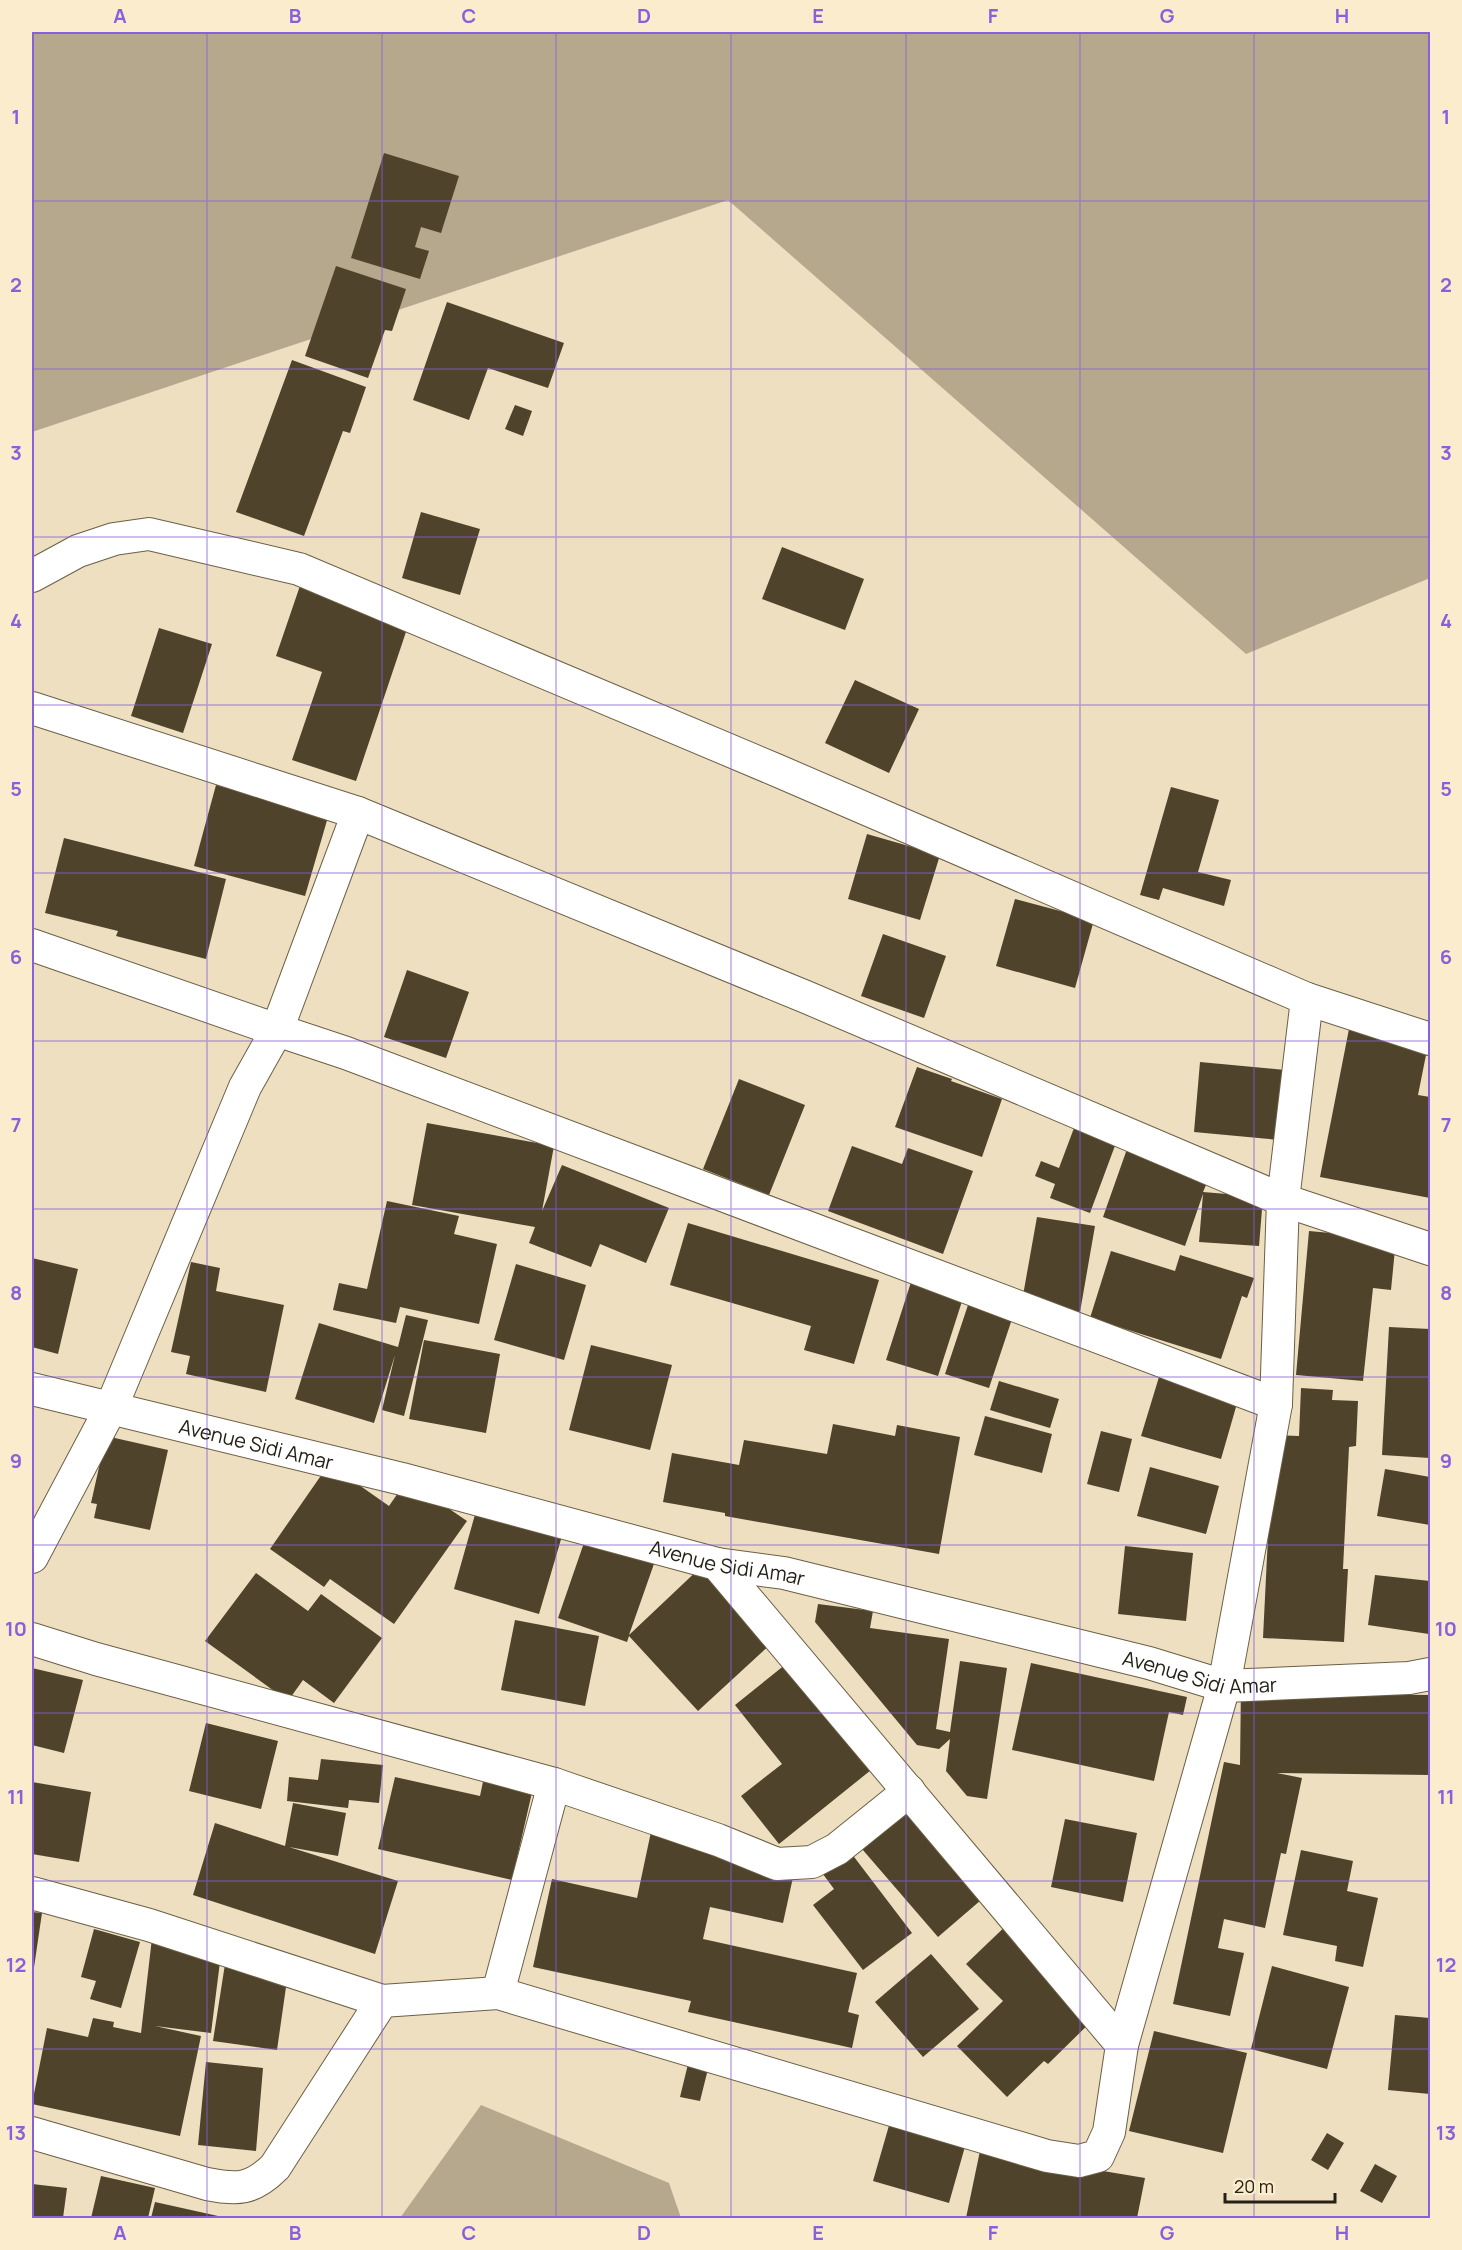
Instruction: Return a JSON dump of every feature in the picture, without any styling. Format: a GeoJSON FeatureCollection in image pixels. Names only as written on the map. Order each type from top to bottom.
{"type":"FeatureCollection","features":[{"type":"Feature","properties":{"kind":"street"},"geometry":{"type":"LineString","coordinates":[[32,576],[78,551],[114,539],[149,534],[299,569],[776,770],[1307,999],[1431,1039]]}},
{"type":"Feature","properties":{"kind":"street"},"geometry":{"type":"LineString","coordinates":[[32,708],[358,813],[806,997],[1283,1200],[1431,1249]]}},
{"type":"Feature","properties":{"kind":"street"},"geometry":{"type":"LineString","coordinates":[[32,1557],[111,1408],[245,1087],[277,1030],[358,813]]}},
{"type":"Feature","properties":{"kind":"street"},"geometry":{"type":"LineString","coordinates":[[32,945],[346,1053],[1276,1404]]}},
{"type":"Feature","properties":{"kind":"street"},"geometry":{"type":"LineString","coordinates":[[32,1893],[149,1925],[382,2001],[498,1993],[1036,2152],[1079,2162],[1098,2157],[1109,2132],[1122,2045],[1224,1686],[1276,1404],[1283,1200],[1307,999]]}},
{"type":"Feature","properties":{"kind":"street","name":"Avenue Sidi Amar"},"geometry":{"type":"LineString","coordinates":[[32,1389],[402,1479],[717,1564],[784,1573],[1149,1663],[1224,1686],[1409,1678],[1431,1674]]}},
{"type":"Feature","properties":{"kind":"street"},"geometry":{"type":"LineString","coordinates":[[717,1564],[1122,2045]]}},
{"type":"Feature","properties":{"kind":"street"},"geometry":{"type":"LineString","coordinates":[[32,1639],[96,1659],[554,1784],[718,1840],[777,1864],[812,1862],[837,1849],[909,1791]]}},
{"type":"Feature","properties":{"kind":"street"},"geometry":{"type":"LineString","coordinates":[[498,1993],[554,1784]]}},
{"type":"Feature","properties":{"kind":"street"},"geometry":{"type":"LineString","coordinates":[[32,2133],[207,2184],[233,2189],[250,2185],[263,2179],[275,2167],[382,2001]]}},
{"type":"Feature","properties":{"kind":"shaded area"},"geometry":{"type":"Polygon","coordinates":[[[32,32],[1430,32],[1430,578],[1246,654],[728,200],[32,432],[32,32]]]}},
{"type":"Feature","properties":{"kind":"shaded area"},"geometry":{"type":"Polygon","coordinates":[[[481,2105],[669,2183],[681,2218],[400,2218],[481,2105]]]}},
{"type":"Feature","properties":{"kind":"building"},"geometry":{"type":"Polygon","coordinates":[[[384,153],[459,176],[441,233],[421,227],[415,247],[429,251],[420,279],[351,258],[384,153]]]}},
{"type":"Feature","properties":{"kind":"building"},"geometry":{"type":"Polygon","coordinates":[[[336,266],[406,289],[392,331],[385,330],[368,378],[305,356],[336,266]]]}},
{"type":"Feature","properties":{"kind":"building"},"geometry":{"type":"Polygon","coordinates":[[[447,302],[564,343],[548,388],[488,368],[469,420],[413,400],[447,302]]]}},
{"type":"Feature","properties":{"kind":"building"},"geometry":{"type":"Polygon","coordinates":[[[292,360],[366,387],[350,433],[343,431],[304,536],[236,512],[292,360]]]}},
{"type":"Feature","properties":{"kind":"building"},"geometry":{"type":"Polygon","coordinates":[[[515,405],[532,411],[523,436],[505,429],[515,405]]]}},
{"type":"Feature","properties":{"kind":"building"},"geometry":{"type":"Polygon","coordinates":[[[421,512],[480,529],[460,595],[402,578],[421,512]]]}},
{"type":"Feature","properties":{"kind":"building"},"geometry":{"type":"Polygon","coordinates":[[[782,547],[864,579],[845,630],[762,599],[782,547]]]}},
{"type":"Feature","properties":{"kind":"building"},"geometry":{"type":"Polygon","coordinates":[[[303,577],[412,614],[356,781],[292,760],[322,672],[276,656],[303,577]]]}},
{"type":"Feature","properties":{"kind":"building"},"geometry":{"type":"Polygon","coordinates":[[[159,628],[212,644],[183,733],[131,716],[159,628]]]}},
{"type":"Feature","properties":{"kind":"building"},"geometry":{"type":"Polygon","coordinates":[[[855,680],[919,709],[889,773],[825,743],[855,680]]]}},
{"type":"Feature","properties":{"kind":"building"},"geometry":{"type":"Polygon","coordinates":[[[216,785],[328,817],[305,896],[194,866],[216,785]]]}},
{"type":"Feature","properties":{"kind":"building"},"geometry":{"type":"Polygon","coordinates":[[[1171,787],[1219,800],[1198,872],[1231,880],[1224,906],[1163,888],[1159,900],[1140,895],[1171,787]]]}},
{"type":"Feature","properties":{"kind":"building"},"geometry":{"type":"Polygon","coordinates":[[[867,834],[940,855],[920,920],[848,899],[867,834]]]}},
{"type":"Feature","properties":{"kind":"building"},"geometry":{"type":"Polygon","coordinates":[[[64,838],[226,879],[206,959],[116,936],[118,931],[45,913],[64,838]]]}},
{"type":"Feature","properties":{"kind":"building"},"geometry":{"type":"Polygon","coordinates":[[[1015,899],[1094,920],[1075,988],[996,966],[1015,899]]]}},
{"type":"Feature","properties":{"kind":"building"},"geometry":{"type":"Polygon","coordinates":[[[883,934],[946,956],[924,1018],[861,996],[883,934]]]}},
{"type":"Feature","properties":{"kind":"building"},"geometry":{"type":"Polygon","coordinates":[[[407,970],[469,992],[446,1058],[384,1037],[407,970]]]}},
{"type":"Feature","properties":{"kind":"building"},"geometry":{"type":"Polygon","coordinates":[[[1349,1029],[1428,1045],[1418,1095],[1430,1097],[1430,1198],[1320,1177],[1349,1029]]]}},
{"type":"Feature","properties":{"kind":"building"},"geometry":{"type":"Polygon","coordinates":[[[1200,1062],[1285,1070],[1279,1140],[1194,1132],[1200,1062]]]}},
{"type":"Feature","properties":{"kind":"building"},"geometry":{"type":"Polygon","coordinates":[[[917,1067],[1002,1099],[982,1157],[895,1127],[917,1067]]]}},
{"type":"Feature","properties":{"kind":"building"},"geometry":{"type":"Polygon","coordinates":[[[739,1079],[805,1105],[769,1195],[703,1169],[739,1079]]]}},
{"type":"Feature","properties":{"kind":"building"},"geometry":{"type":"Polygon","coordinates":[[[427,1123],[554,1146],[542,1211],[562,1165],[669,1208],[646,1263],[600,1244],[591,1267],[529,1243],[535,1227],[412,1205],[427,1123]]]}},
{"type":"Feature","properties":{"kind":"building"},"geometry":{"type":"Polygon","coordinates":[[[1074,1128],[1116,1143],[1090,1213],[1050,1198],[1055,1184],[1035,1176],[1041,1161],[1059,1168],[1074,1128]]]}},
{"type":"Feature","properties":{"kind":"building"},"geometry":{"type":"Polygon","coordinates":[[[852,1146],[902,1164],[908,1148],[973,1171],[943,1254],[828,1211],[852,1146]]]}},
{"type":"Feature","properties":{"kind":"building"},"geometry":{"type":"Polygon","coordinates":[[[1127,1149],[1209,1178],[1203,1192],[1263,1197],[1259,1246],[1199,1242],[1203,1194],[1185,1246],[1103,1217],[1127,1149]]]}},
{"type":"Feature","properties":{"kind":"building"},"geometry":{"type":"Polygon","coordinates":[[[387,1201],[459,1216],[454,1234],[497,1244],[479,1324],[400,1307],[396,1323],[333,1310],[339,1283],[367,1289],[387,1201]]]}},
{"type":"Feature","properties":{"kind":"building"},"geometry":{"type":"Polygon","coordinates":[[[1037,1217],[1095,1226],[1080,1312],[1022,1301],[1037,1217]]]}},
{"type":"Feature","properties":{"kind":"building"},"geometry":{"type":"Polygon","coordinates":[[[688,1223],[879,1280],[854,1364],[804,1350],[811,1326],[670,1285],[688,1223]]]}},
{"type":"Feature","properties":{"kind":"building"},"geometry":{"type":"Polygon","coordinates":[[[1309,1231],[1396,1239],[1391,1290],[1373,1288],[1363,1381],[1296,1375],[1309,1231]]]}},
{"type":"Feature","properties":{"kind":"building"},"geometry":{"type":"Polygon","coordinates":[[[1111,1251],[1175,1271],[1180,1255],[1254,1278],[1247,1298],[1242,1296],[1221,1359],[1090,1318],[1111,1251]]]}},
{"type":"Feature","properties":{"kind":"building"},"geometry":{"type":"Polygon","coordinates":[[[32,1258],[78,1269],[58,1354],[32,1347],[32,1258]]]}},
{"type":"Feature","properties":{"kind":"building"},"geometry":{"type":"Polygon","coordinates":[[[191,1262],[220,1268],[216,1291],[284,1305],[266,1392],[186,1374],[190,1356],[171,1352],[191,1262]]]}},
{"type":"Feature","properties":{"kind":"building"},"geometry":{"type":"Polygon","coordinates":[[[516,1264],[586,1285],[564,1360],[494,1340],[516,1264]]]}},
{"type":"Feature","properties":{"kind":"building"},"geometry":{"type":"Polygon","coordinates":[[[912,1279],[964,1295],[938,1376],[886,1360],[912,1279]]]}},
{"type":"Feature","properties":{"kind":"building"},"geometry":{"type":"Polygon","coordinates":[[[969,1302],[1013,1316],[989,1388],[945,1374],[969,1302]]]}},
{"type":"Feature","properties":{"kind":"building"},"geometry":{"type":"Polygon","coordinates":[[[406,1315],[428,1320],[404,1416],[382,1410],[395,1355],[374,1423],[295,1399],[319,1323],[398,1347],[406,1315]]]}},
{"type":"Feature","properties":{"kind":"building"},"geometry":{"type":"Polygon","coordinates":[[[1389,1327],[1430,1329],[1430,1458],[1382,1455],[1389,1327]]]}},
{"type":"Feature","properties":{"kind":"building"},"geometry":{"type":"Polygon","coordinates":[[[424,1340],[500,1354],[486,1433],[409,1419],[424,1340]]]}},
{"type":"Feature","properties":{"kind":"building"},"geometry":{"type":"Polygon","coordinates":[[[591,1345],[672,1365],[650,1450],[569,1430],[591,1345]]]}},
{"type":"Feature","properties":{"kind":"building"},"geometry":{"type":"Polygon","coordinates":[[[1159,1377],[1238,1400],[1221,1459],[1141,1436],[1159,1377]]]}},
{"type":"Feature","properties":{"kind":"building"},"geometry":{"type":"Polygon","coordinates":[[[999,1381],[1059,1399],[1050,1428],[990,1410],[999,1381]]]}},
{"type":"Feature","properties":{"kind":"building"},"geometry":{"type":"Polygon","coordinates":[[[1301,1388],[1333,1390],[1332,1400],[1358,1401],[1356,1446],[1349,1447],[1343,1569],[1348,1569],[1344,1642],[1263,1638],[1273,1435],[1299,1436],[1301,1388]]]}},
{"type":"Feature","properties":{"kind":"building"},"geometry":{"type":"Polygon","coordinates":[[[985,1416],[1052,1434],[1042,1473],[974,1455],[985,1416]]]}},
{"type":"Feature","properties":{"kind":"building"},"geometry":{"type":"Polygon","coordinates":[[[833,1424],[895,1436],[897,1425],[960,1437],[939,1554],[725,1516],[725,1513],[663,1502],[672,1453],[739,1465],[744,1440],[827,1454],[833,1424]]]}},
{"type":"Feature","properties":{"kind":"building"},"geometry":{"type":"Polygon","coordinates":[[[1101,1431],[1132,1439],[1119,1492],[1087,1484],[1101,1431]]]}},
{"type":"Feature","properties":{"kind":"building"},"geometry":{"type":"Polygon","coordinates":[[[106,1436],[168,1450],[150,1530],[94,1518],[97,1504],[91,1503],[106,1436]]]}},
{"type":"Feature","properties":{"kind":"building"},"geometry":{"type":"Polygon","coordinates":[[[329,1464],[389,1506],[407,1480],[467,1521],[394,1624],[330,1579],[324,1587],[270,1549],[329,1464]]]}},
{"type":"Feature","properties":{"kind":"building"},"geometry":{"type":"Polygon","coordinates":[[[1150,1467],[1219,1486],[1206,1534],[1137,1516],[1150,1467]]]}},
{"type":"Feature","properties":{"kind":"building"},"geometry":{"type":"Polygon","coordinates":[[[1385,1469],[1430,1477],[1430,1525],[1377,1516],[1385,1469]]]}},
{"type":"Feature","properties":{"kind":"building"},"geometry":{"type":"Polygon","coordinates":[[[476,1511],[562,1536],[539,1614],[454,1589],[476,1511]]]}},
{"type":"Feature","properties":{"kind":"building"},"geometry":{"type":"Polygon","coordinates":[[[586,1537],[655,1561],[629,1635],[702,1566],[773,1642],[698,1711],[629,1636],[627,1642],[558,1618],[586,1537]]]}},
{"type":"Feature","properties":{"kind":"building"},"geometry":{"type":"Polygon","coordinates":[[[1125,1546],[1193,1553],[1186,1621],[1118,1614],[1125,1546]]]}},
{"type":"Feature","properties":{"kind":"building"},"geometry":{"type":"Polygon","coordinates":[[[256,1573],[308,1611],[321,1594],[382,1638],[334,1703],[303,1680],[288,1701],[205,1641],[256,1573]]]}},
{"type":"Feature","properties":{"kind":"building"},"geometry":{"type":"Polygon","coordinates":[[[1375,1575],[1430,1581],[1429,1634],[1368,1625],[1375,1575]]]}},
{"type":"Feature","properties":{"kind":"building"},"geometry":{"type":"Polygon","coordinates":[[[818,1604],[873,1611],[870,1628],[949,1639],[936,1729],[950,1732],[960,1661],[1007,1668],[987,1799],[967,1796],[946,1771],[950,1739],[939,1749],[917,1745],[815,1622],[818,1604]]]}},
{"type":"Feature","properties":{"kind":"building"},"geometry":{"type":"Polygon","coordinates":[[[515,1620],[599,1636],[585,1706],[501,1690],[515,1620]]]}},
{"type":"Feature","properties":{"kind":"building"},"geometry":{"type":"Polygon","coordinates":[[[791,1660],[876,1766],[779,1844],[741,1796],[782,1764],[735,1705],[791,1660]]]}},
{"type":"Feature","properties":{"kind":"building"},"geometry":{"type":"Polygon","coordinates":[[[1031,1663],[1187,1697],[1183,1715],[1169,1712],[1154,1781],[1012,1750],[1031,1663]]]}},
{"type":"Feature","properties":{"kind":"building"},"geometry":{"type":"Polygon","coordinates":[[[32,1668],[83,1680],[64,1753],[32,1745],[32,1668]]]}},
{"type":"Feature","properties":{"kind":"building"},"geometry":{"type":"Polygon","coordinates":[[[1241,1685],[1340,1694],[1430,1695],[1430,1775],[1277,1773],[1302,1778],[1286,1854],[1281,1853],[1265,1928],[1224,1919],[1218,1948],[1244,1953],[1230,2016],[1173,2004],[1224,1762],[1240,1765],[1241,1685]]]}},
{"type":"Feature","properties":{"kind":"building"},"geometry":{"type":"Polygon","coordinates":[[[206,1723],[278,1741],[261,1809],[189,1791],[206,1723]]]}},
{"type":"Feature","properties":{"kind":"building"},"geometry":{"type":"Polygon","coordinates":[[[321,1759],[383,1765],[379,1803],[349,1800],[348,1808],[287,1801],[289,1777],[318,1780],[321,1759]]]}},
{"type":"Feature","properties":{"kind":"building"},"geometry":{"type":"Polygon","coordinates":[[[395,1777],[480,1796],[484,1777],[533,1788],[512,1880],[378,1849],[395,1777]]]}},
{"type":"Feature","properties":{"kind":"building"},"geometry":{"type":"Polygon","coordinates":[[[32,1782],[91,1792],[79,1862],[32,1854],[32,1782]]]}},
{"type":"Feature","properties":{"kind":"building"},"geometry":{"type":"Polygon","coordinates":[[[907,1799],[988,1894],[938,1937],[856,1842],[907,1799]]]}},
{"type":"Feature","properties":{"kind":"building"},"geometry":{"type":"Polygon","coordinates":[[[293,1803],[346,1813],[338,1856],[289,1847],[398,1881],[375,1954],[193,1895],[215,1823],[285,1846],[293,1803]]]}},
{"type":"Feature","properties":{"kind":"building"},"geometry":{"type":"Polygon","coordinates":[[[1065,1819],[1137,1833],[1123,1902],[1051,1887],[1065,1819]]]}},
{"type":"Feature","properties":{"kind":"building"},"geometry":{"type":"Polygon","coordinates":[[[652,1827],[797,1859],[783,1923],[710,1907],[703,1939],[857,1973],[848,2012],[859,2015],[852,2048],[688,2012],[691,2001],[533,1967],[552,1879],[637,1898],[652,1827]]]}},
{"type":"Feature","properties":{"kind":"building"},"geometry":{"type":"Polygon","coordinates":[[[845,1845],[912,1933],[863,1970],[813,1905],[834,1889],[817,1866],[845,1845]]]}},
{"type":"Feature","properties":{"kind":"building"},"geometry":{"type":"Polygon","coordinates":[[[1301,1850],[1353,1861],[1347,1891],[1378,1898],[1363,1967],[1335,1961],[1337,1946],[1283,1935],[1301,1850]]]}},
{"type":"Feature","properties":{"kind":"building"},"geometry":{"type":"Polygon","coordinates":[[[32,1912],[42,1913],[33,1974],[32,1974],[32,1912]]]}},
{"type":"Feature","properties":{"kind":"building"},"geometry":{"type":"Polygon","coordinates":[[[1013,1919],[1103,2010],[1048,2064],[1044,2061],[1007,2097],[957,2046],[1003,2001],[966,1964],[1013,1919]]]}},
{"type":"Feature","properties":{"kind":"building"},"geometry":{"type":"Polygon","coordinates":[[[94,1929],[140,1942],[121,2008],[90,1999],[96,1981],[81,1977],[94,1929]]]}},
{"type":"Feature","properties":{"kind":"building"},"geometry":{"type":"Polygon","coordinates":[[[152,1938],[222,1946],[211,2033],[155,2026],[201,2036],[180,2136],[32,2104],[47,2028],[88,2037],[93,2018],[114,2022],[113,2027],[141,2033],[152,1938]]]}},
{"type":"Feature","properties":{"kind":"building"},"geometry":{"type":"Polygon","coordinates":[[[931,1954],[979,2009],[923,2057],[875,2002],[931,1954]]]}},
{"type":"Feature","properties":{"kind":"building"},"geometry":{"type":"Polygon","coordinates":[[[225,1964],[288,1973],[277,2050],[213,2041],[225,1964]]]}},
{"type":"Feature","properties":{"kind":"building"},"geometry":{"type":"Polygon","coordinates":[[[1272,1966],[1349,1987],[1327,2069],[1251,2049],[1272,1966]]]}},
{"type":"Feature","properties":{"kind":"building"},"geometry":{"type":"Polygon","coordinates":[[[1395,2015],[1430,2018],[1430,2094],[1388,2090],[1395,2015]]]}},
{"type":"Feature","properties":{"kind":"building"},"geometry":{"type":"Polygon","coordinates":[[[1154,2031],[1247,2053],[1223,2153],[1129,2131],[1154,2031]]]}},
{"type":"Feature","properties":{"kind":"building"},"geometry":{"type":"Polygon","coordinates":[[[689,2060],[709,2065],[700,2101],[680,2097],[689,2060]]]}},
{"type":"Feature","properties":{"kind":"building"},"geometry":{"type":"Polygon","coordinates":[[[206,2062],[263,2068],[256,2151],[198,2145],[206,2062]]]}},
{"type":"Feature","properties":{"kind":"building"},"geometry":{"type":"Polygon","coordinates":[[[890,2122],[966,2143],[949,2203],[873,2181],[890,2122]]]}},
{"type":"Feature","properties":{"kind":"building"},"geometry":{"type":"Polygon","coordinates":[[[1327,2133],[1344,2143],[1328,2170],[1311,2160],[1327,2133]]]}},
{"type":"Feature","properties":{"kind":"building"},"geometry":{"type":"Polygon","coordinates":[[[981,2146],[1049,2162],[1145,2178],[1137,2218],[966,2218],[981,2146]]]}},
{"type":"Feature","properties":{"kind":"building"},"geometry":{"type":"Polygon","coordinates":[[[1375,2164],[1397,2176],[1382,2203],[1360,2191],[1375,2164]]]}},
{"type":"Feature","properties":{"kind":"building"},"geometry":{"type":"Polygon","coordinates":[[[101,2176],[155,2188],[148,2218],[91,2218],[101,2176]]]}},
{"type":"Feature","properties":{"kind":"building"},"geometry":{"type":"Polygon","coordinates":[[[32,2184],[67,2188],[63,2218],[32,2218],[32,2184]]]}},
{"type":"Feature","properties":{"kind":"building"},"geometry":{"type":"Polygon","coordinates":[[[155,2202],[227,2218],[151,2218],[155,2202]]]}}]}
